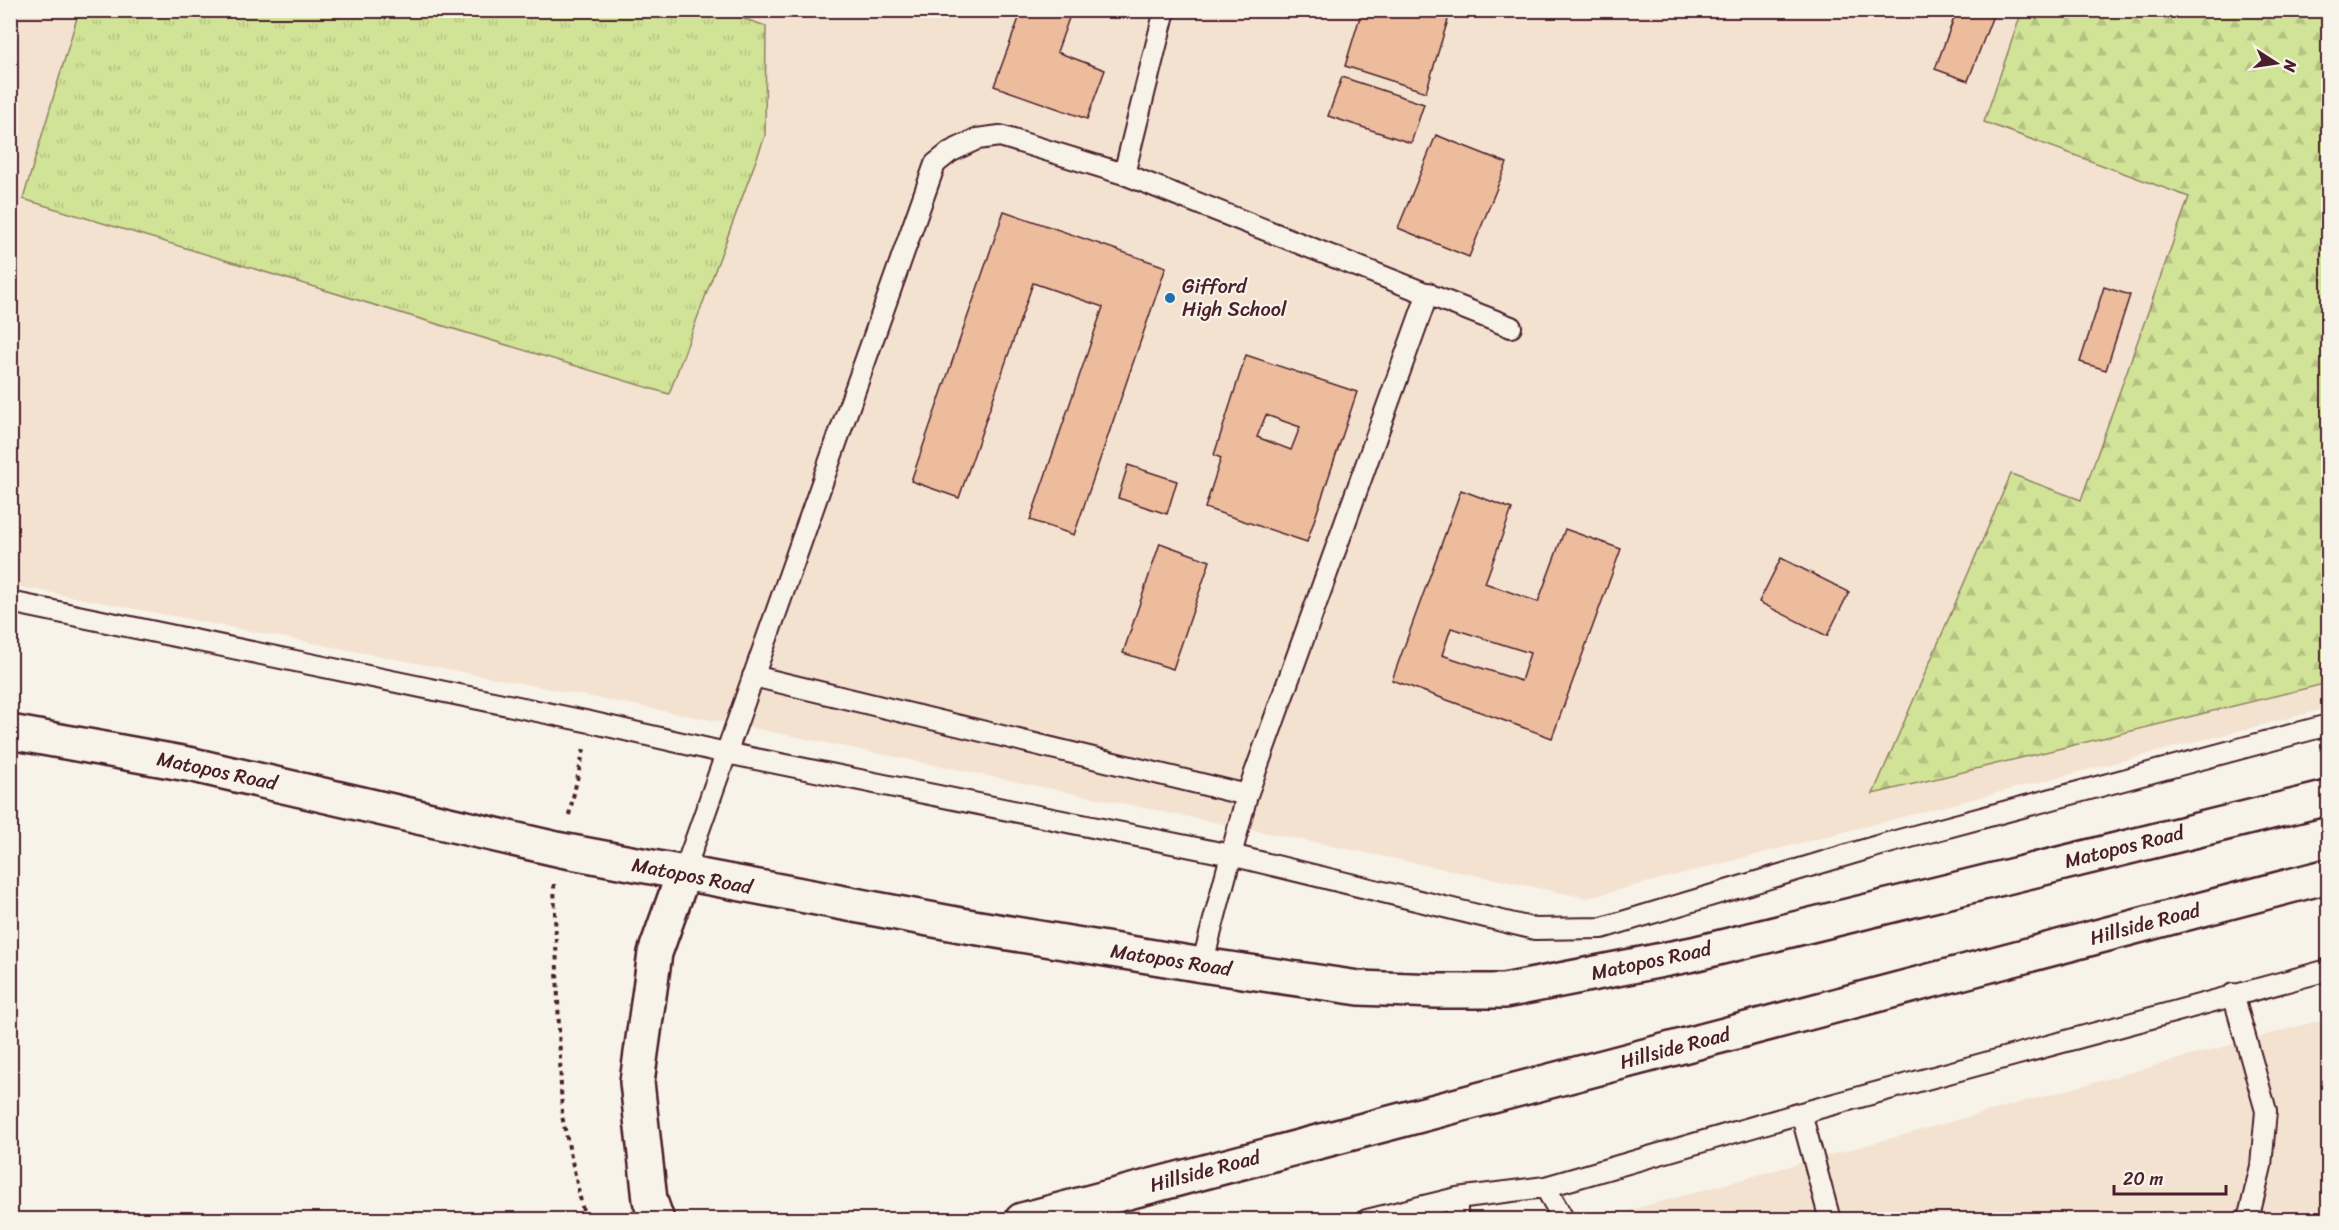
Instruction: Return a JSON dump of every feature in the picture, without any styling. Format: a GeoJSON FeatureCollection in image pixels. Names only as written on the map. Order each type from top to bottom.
{"type":"FeatureCollection","features":[{"type":"Feature","properties":{"kind":"main road","name":"Matopos Road"},"geometry":{"type":"LineString","coordinates":[[10,732],[193,765],[393,809],[561,850],[683,874],[1202,965],[1359,988],[1504,991],[1694,954],[2328,798]]}},
{"type":"Feature","properties":{"kind":"main road"},"geometry":{"type":"LineString","coordinates":[[657,1220],[650,1200],[637,1082],[655,953],[683,874]]}},
{"type":"Feature","properties":{"kind":"main road","name":"Hillside Road"},"geometry":{"type":"LineString","coordinates":[[1022,1220],[2328,876]]}},
{"type":"Feature","properties":{"kind":"lane"},"geometry":{"type":"LineString","coordinates":[[1124,174],[1165,10]]}},
{"type":"Feature","properties":{"kind":"lane"},"geometry":{"type":"LineString","coordinates":[[683,874],[935,164],[950,152],[977,139],[1000,136],[1124,174],[1511,327]]}},
{"type":"Feature","properties":{"kind":"lane"},"geometry":{"type":"LineString","coordinates":[[1202,965],[1247,795],[1428,293]]}},
{"type":"Feature","properties":{"kind":"lane"},"geometry":{"type":"LineString","coordinates":[[10,602],[590,722],[726,753],[1231,855],[1535,929],[1602,928],[1877,846],[2328,724]]}},
{"type":"Feature","properties":{"kind":"lane"},"geometry":{"type":"LineString","coordinates":[[753,676],[1247,795]]}},
{"type":"Feature","properties":{"kind":"lane"},"geometry":{"type":"LineString","coordinates":[[1367,1220],[1457,1197],[1545,1187],[1801,1113],[2328,970]]}},
{"type":"Feature","properties":{"kind":"lane"},"geometry":{"type":"LineString","coordinates":[[2233,994],[2266,1111],[2261,1166],[2248,1220]]}},
{"type":"Feature","properties":{"kind":"lane"},"geometry":{"type":"LineString","coordinates":[[1801,1113],[1830,1220]]}},
{"type":"Feature","properties":{"kind":"lane"},"geometry":{"type":"LineString","coordinates":[[1545,1187],[1564,1220]]}},
{"type":"Feature","properties":{"kind":"lane"},"geometry":{"type":"LineString","coordinates":[[1457,1197],[1457,1220]]}},
{"type":"Feature","properties":{"kind":"path"},"geometry":{"type":"LineString","coordinates":[[585,1220],[562,1116],[552,890],[590,722]]}},
{"type":"Feature","properties":{"kind":"shaded area","name":"Gifford High School"},"geometry":{"type":"Polygon","coordinates":[[[10,11],[2328,11],[2328,708],[1587,898],[768,731],[11,585],[10,11]]]}},
{"type":"Feature","properties":{"kind":"shaded area"},"geometry":{"type":"Polygon","coordinates":[[[2328,1018],[2328,1219],[1598,1219],[2328,1018]]]}},
{"type":"Feature","properties":{"kind":"green space"},"geometry":{"type":"Polygon","coordinates":[[[718,10],[766,26],[765,136],[669,394],[23,199],[79,11],[718,10]]]}},
{"type":"Feature","properties":{"kind":"green space"},"geometry":{"type":"Polygon","coordinates":[[[2022,11],[2328,11],[2328,683],[1873,794],[2011,474],[2081,500],[2189,197],[1984,122],[2022,11]]]}},
{"type":"Feature","properties":{"kind":"building"},"geometry":{"type":"Polygon","coordinates":[[[1022,10],[1048,10],[1069,18],[1057,52],[1105,70],[1087,119],[994,86],[1022,10]]]}},
{"type":"Feature","properties":{"kind":"building"},"geometry":{"type":"Polygon","coordinates":[[[1362,10],[1451,10],[1426,92],[1345,66],[1362,10]]]}},
{"type":"Feature","properties":{"kind":"building"},"geometry":{"type":"Polygon","coordinates":[[[1957,10],[1995,10],[1968,81],[1935,69],[1957,10]]]}},
{"type":"Feature","properties":{"kind":"building"},"geometry":{"type":"Polygon","coordinates":[[[1342,77],[1424,104],[1411,143],[1328,116],[1342,77]]]}},
{"type":"Feature","properties":{"kind":"building"},"geometry":{"type":"Polygon","coordinates":[[[1436,135],[1507,163],[1469,257],[1398,228],[1436,135]]]}},
{"type":"Feature","properties":{"kind":"building"},"geometry":{"type":"Polygon","coordinates":[[[1004,211],[1166,267],[1074,535],[1030,520],[1103,307],[1033,283],[959,498],[911,481],[1004,211]]]}},
{"type":"Feature","properties":{"kind":"building"},"geometry":{"type":"Polygon","coordinates":[[[2104,287],[2130,295],[2106,370],[2080,362],[2104,287]]]}},
{"type":"Feature","properties":{"kind":"building"},"geometry":{"type":"Polygon","coordinates":[[[1246,355],[1357,392],[1307,542],[1205,508],[1221,458],[1214,455],[1246,355]],[[1266,415],[1257,437],[1291,450],[1300,427],[1266,415]]]}},
{"type":"Feature","properties":{"kind":"building"},"geometry":{"type":"Polygon","coordinates":[[[1128,465],[1177,481],[1167,514],[1118,498],[1128,465]]]}},
{"type":"Feature","properties":{"kind":"building"},"geometry":{"type":"Polygon","coordinates":[[[1461,490],[1512,509],[1485,583],[1538,602],[1565,529],[1621,549],[1552,738],[1392,680],[1461,490]],[[1451,628],[1442,655],[1521,681],[1530,653],[1451,628]]]}},
{"type":"Feature","properties":{"kind":"building"},"geometry":{"type":"Polygon","coordinates":[[[1160,543],[1210,561],[1173,669],[1123,653],[1160,543]]]}},
{"type":"Feature","properties":{"kind":"building"},"geometry":{"type":"Polygon","coordinates":[[[1781,558],[1849,592],[1827,636],[1759,602],[1781,558]]]}},
{"type":"Feature","properties":{"kind":"place","name":"Gifford High School"},"geometry":{"type":"Point","coordinates":[1170,298]}}]}
